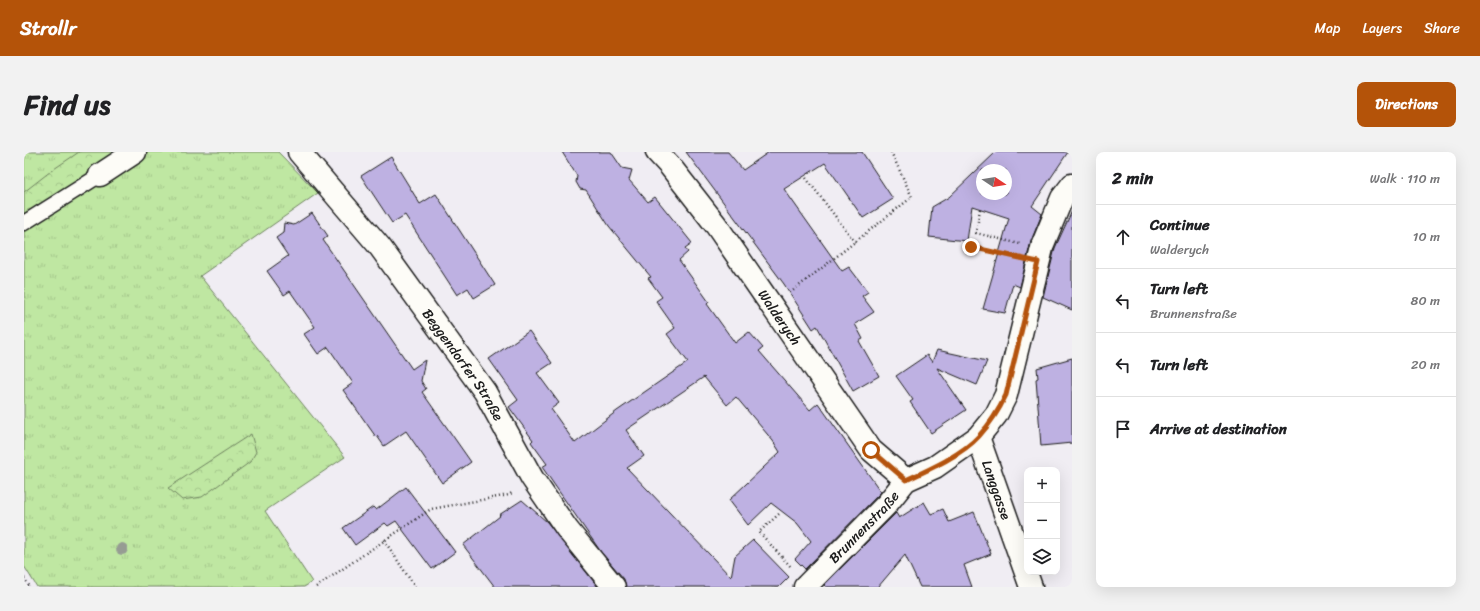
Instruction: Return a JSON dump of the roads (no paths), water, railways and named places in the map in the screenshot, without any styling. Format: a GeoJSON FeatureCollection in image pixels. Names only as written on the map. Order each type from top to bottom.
{"type":"FeatureCollection","features":[{"type":"Feature","properties":{"kind":"street"},"geometry":{"type":"LineString","coordinates":[[100,175],[135,152]]}},
{"type":"Feature","properties":{"kind":"street","name":"Beggendorfer Straße"},"geometry":{"type":"LineString","coordinates":[[299,152],[380,246],[485,392],[532,478],[567,529],[614,587]]}},
{"type":"Feature","properties":{"kind":"street","name":"Walderych"},"geometry":{"type":"LineString","coordinates":[[657,152],[716,224],[771,307],[871,450],[906,480]]}},
{"type":"Feature","properties":{"kind":"street","name":"Brunnenstraße"},"geometry":{"type":"LineString","coordinates":[[806,586],[886,505],[906,480],[935,467],[978,437],[996,415],[1006,395],[1040,256],[1062,198],[1072,185]]}},
{"type":"Feature","properties":{"kind":"street","name":"Langgasse"},"geometry":{"type":"LineString","coordinates":[[978,437],[1031,587]]}},
{"type":"Feature","properties":{"kind":"lane"},"geometry":{"type":"LineString","coordinates":[[24,223],[100,175]]}}]}
